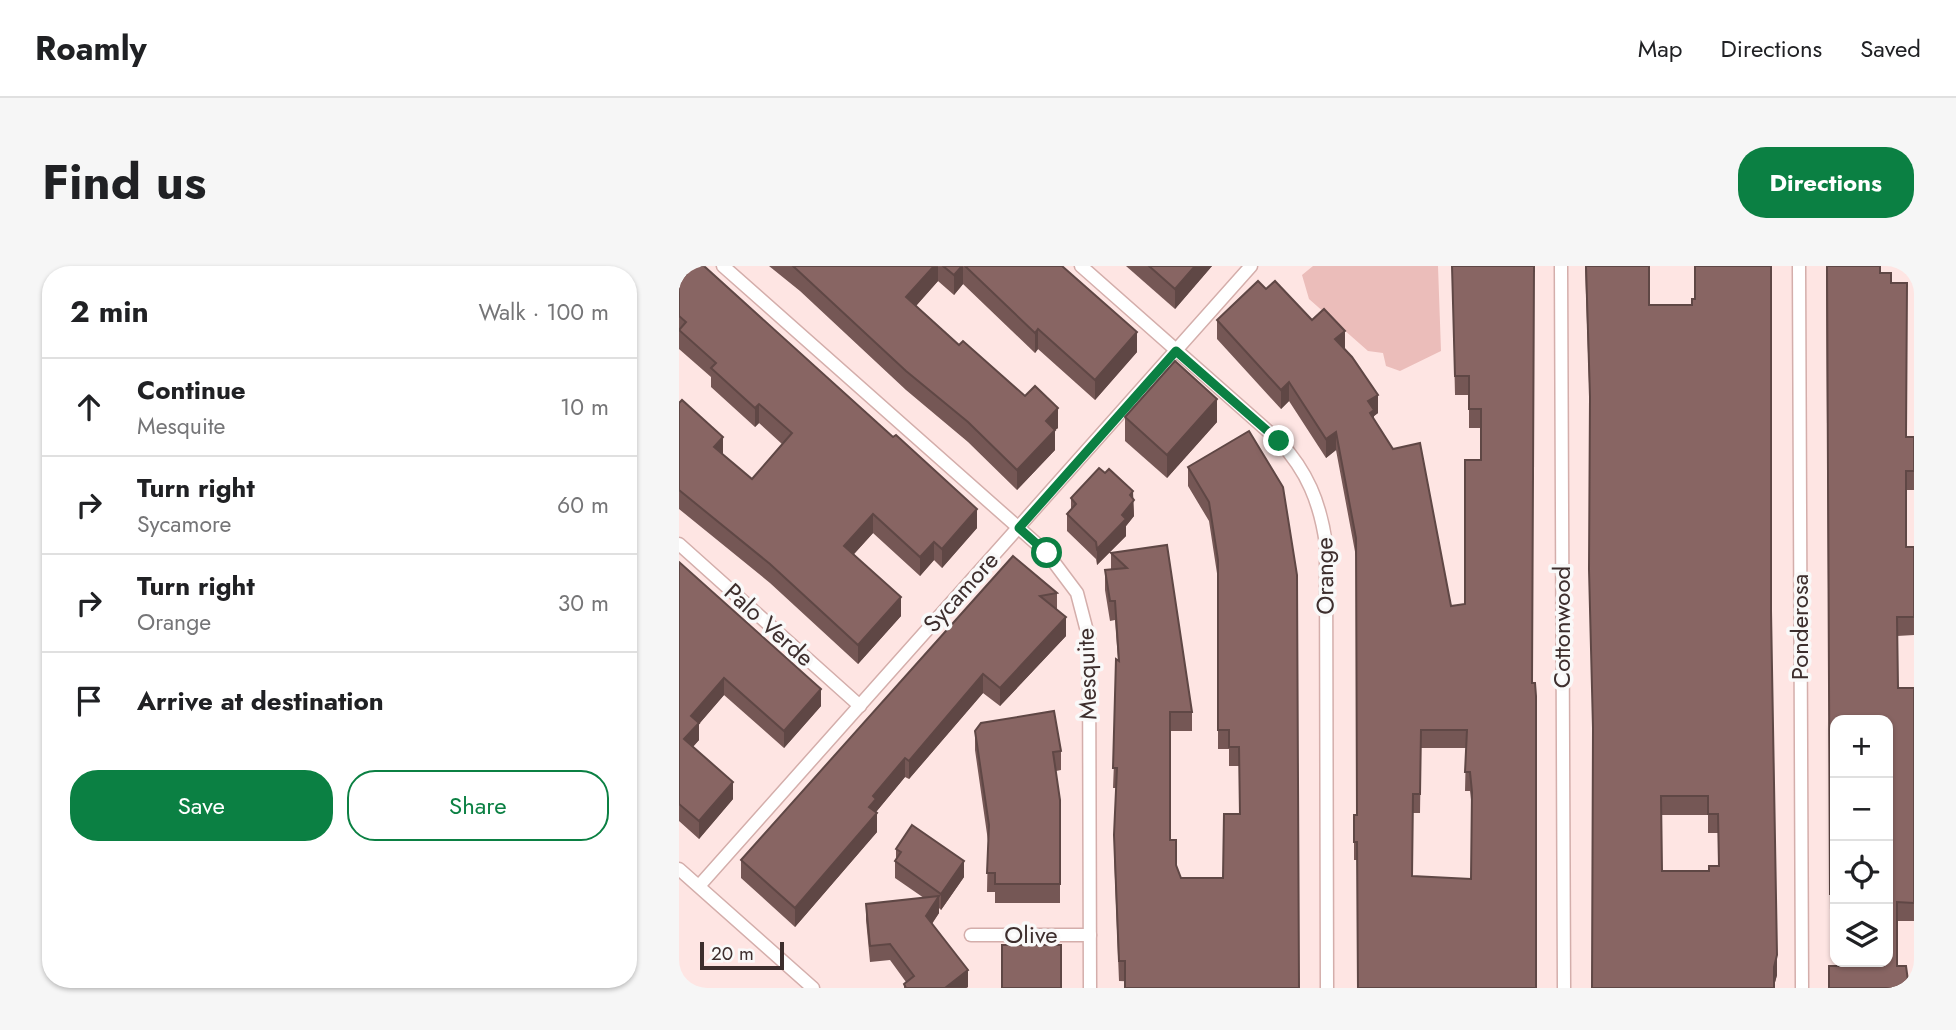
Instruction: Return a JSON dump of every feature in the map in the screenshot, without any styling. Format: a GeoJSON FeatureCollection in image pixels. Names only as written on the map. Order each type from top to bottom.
{"type":"FeatureCollection","features":[{"type":"Feature","properties":{"kind":"lane","name":"Mesquite"},"geometry":{"type":"LineString","coordinates":[[723,266],[1019,528],[1064,572],[1077,593],[1089,639],[1090,988]]}},
{"type":"Feature","properties":{"kind":"lane","name":"Orange"},"geometry":{"type":"LineString","coordinates":[[1081,266],[1294,457],[1317,499],[1326,544],[1327,988]]}},
{"type":"Feature","properties":{"kind":"lane","name":"Sycamore"},"geometry":{"type":"LineString","coordinates":[[699,886],[1251,266]]}},
{"type":"Feature","properties":{"kind":"lane","name":"Cottonwood"},"geometry":{"type":"LineString","coordinates":[[1561,266],[1564,988]]}},
{"type":"Feature","properties":{"kind":"lane","name":"Ponderosa"},"geometry":{"type":"LineString","coordinates":[[1799,266],[1802,988]]}},
{"type":"Feature","properties":{"kind":"lane","name":"Palo Verde"},"geometry":{"type":"LineString","coordinates":[[679,544],[860,706]]}},
{"type":"Feature","properties":{"kind":"lane"},"geometry":{"type":"LineString","coordinates":[[679,869],[813,988]]}},
{"type":"Feature","properties":{"kind":"lane","name":"Olive"},"geometry":{"type":"LineString","coordinates":[[971,935],[1090,935]]}},
{"type":"Feature","properties":{"kind":"shaded area"},"geometry":{"type":"Polygon","coordinates":[[[1313,266],[1438,266],[1441,351],[1400,371],[1386,366],[1383,353],[1368,351],[1309,299],[1302,275],[1313,266]]]}},
{"type":"Feature","properties":{"kind":"building"},"geometry":{"type":"Polygon","coordinates":[[[679,266],[704,266],[977,509],[942,549],[934,542],[920,557],[873,514],[844,546],[901,597],[858,645],[770,564],[679,490],[679,403],[682,400],[723,437],[714,447],[752,479],[792,433],[759,404],[755,408],[711,368],[716,363],[679,330],[686,322],[679,316],[679,266]]]}},
{"type":"Feature","properties":{"kind":"building"},"geometry":{"type":"Polygon","coordinates":[[[793,266],[934,266],[906,297],[959,345],[963,341],[1025,396],[1035,386],[1058,408],[1046,421],[1055,430],[1017,470],[968,422],[906,371],[793,266]]]}},
{"type":"Feature","properties":{"kind":"building"},"geometry":{"type":"Polygon","coordinates":[[[943,266],[962,266],[954,275],[943,266]]]}},
{"type":"Feature","properties":{"kind":"building"},"geometry":{"type":"Polygon","coordinates":[[[965,266],[1062,266],[1137,332],[1095,380],[1038,329],[1035,333],[965,266]]]}},
{"type":"Feature","properties":{"kind":"building"},"geometry":{"type":"Polygon","coordinates":[[[1149,266],[1195,266],[1175,289],[1149,266]]]}},
{"type":"Feature","properties":{"kind":"building"},"geometry":{"type":"Polygon","coordinates":[[[1452,266],[1534,266],[1532,683],[1535,683],[1536,696],[1536,988],[1358,988],[1357,842],[1354,842],[1354,815],[1357,815],[1356,538],[1336,432],[1326,439],[1289,382],[1281,390],[1217,320],[1258,281],[1266,289],[1275,281],[1312,320],[1324,309],[1345,331],[1335,339],[1352,357],[1378,395],[1368,401],[1374,410],[1370,413],[1393,449],[1420,443],[1451,606],[1465,604],[1465,460],[1481,460],[1481,409],[1469,409],[1469,376],[1455,376],[1452,266]],[[1421,730],[1420,794],[1413,794],[1412,876],[1471,879],[1472,792],[1470,772],[1465,772],[1467,730],[1421,730]]]}},
{"type":"Feature","properties":{"kind":"building"},"geometry":{"type":"Polygon","coordinates":[[[1586,266],[1649,266],[1649,305],[1692,305],[1692,299],[1695,299],[1695,266],[1771,266],[1771,611],[1777,955],[1774,988],[1592,988],[1590,397],[1586,266]],[[1661,796],[1662,871],[1709,871],[1709,866],[1719,866],[1718,814],[1708,814],[1708,796],[1661,796]]]}},
{"type":"Feature","properties":{"kind":"building"},"geometry":{"type":"Polygon","coordinates":[[[1827,266],[1880,266],[1880,273],[1891,273],[1891,283],[1907,283],[1906,437],[1914,437],[1914,471],[1906,471],[1906,547],[1914,547],[1914,617],[1897,617],[1898,688],[1914,688],[1914,903],[1897,902],[1897,966],[1906,966],[1909,988],[1829,988],[1829,966],[1893,967],[1893,715],[1830,715],[1830,894],[1827,266]]]}},
{"type":"Feature","properties":{"kind":"building"},"geometry":{"type":"Polygon","coordinates":[[[1175,361],[1217,399],[1167,455],[1125,417],[1175,361]]]}},
{"type":"Feature","properties":{"kind":"building"},"geometry":{"type":"Polygon","coordinates":[[[1249,431],[1283,487],[1297,575],[1299,988],[1125,988],[1125,961],[1119,961],[1114,835],[1117,768],[1113,768],[1116,659],[1119,661],[1115,601],[1110,601],[1105,570],[1127,568],[1111,553],[1167,545],[1192,712],[1170,712],[1170,840],[1176,840],[1176,865],[1181,878],[1223,878],[1224,814],[1240,814],[1239,747],[1229,747],[1229,730],[1218,730],[1218,560],[1209,502],[1188,467],[1249,431]]]}},
{"type":"Feature","properties":{"kind":"building"},"geometry":{"type":"Polygon","coordinates":[[[1099,468],[1105,473],[1109,469],[1133,491],[1130,495],[1134,500],[1122,515],[1126,519],[1097,549],[1096,542],[1067,514],[1076,504],[1071,498],[1099,468]]]}},
{"type":"Feature","properties":{"kind":"building"},"geometry":{"type":"Polygon","coordinates":[[[1013,556],[1057,593],[1040,596],[1066,617],[1000,688],[983,674],[909,761],[905,758],[873,796],[876,799],[869,807],[877,813],[795,908],[741,860],[1013,556]]]}},
{"type":"Feature","properties":{"kind":"building"},"geometry":{"type":"Polygon","coordinates":[[[679,562],[821,689],[784,731],[724,678],[691,716],[699,723],[684,739],[733,782],[699,821],[679,804],[679,562]]]}},
{"type":"Feature","properties":{"kind":"building"},"geometry":{"type":"Polygon","coordinates":[[[1054,711],[1061,751],[1053,752],[1060,800],[1060,884],[995,884],[995,873],[987,873],[989,825],[975,731],[981,723],[1054,711]]]}},
{"type":"Feature","properties":{"kind":"building"},"geometry":{"type":"Polygon","coordinates":[[[912,825],[964,861],[941,894],[895,861],[901,852],[896,849],[912,825]]]}},
{"type":"Feature","properties":{"kind":"building"},"geometry":{"type":"Polygon","coordinates":[[[939,896],[926,916],[968,970],[945,988],[906,988],[904,984],[914,976],[890,944],[870,946],[866,904],[939,896]]]}},
{"type":"Feature","properties":{"kind":"building"},"geometry":{"type":"Polygon","coordinates":[[[1002,945],[1061,945],[1061,988],[1002,988],[1002,945]]]}},
{"type":"Feature","properties":{"kind":"route"},"geometry":{"type":"LineString","coordinates":[[1047,553],[1019,528],[1176,351],[1279,441]]}}]}
